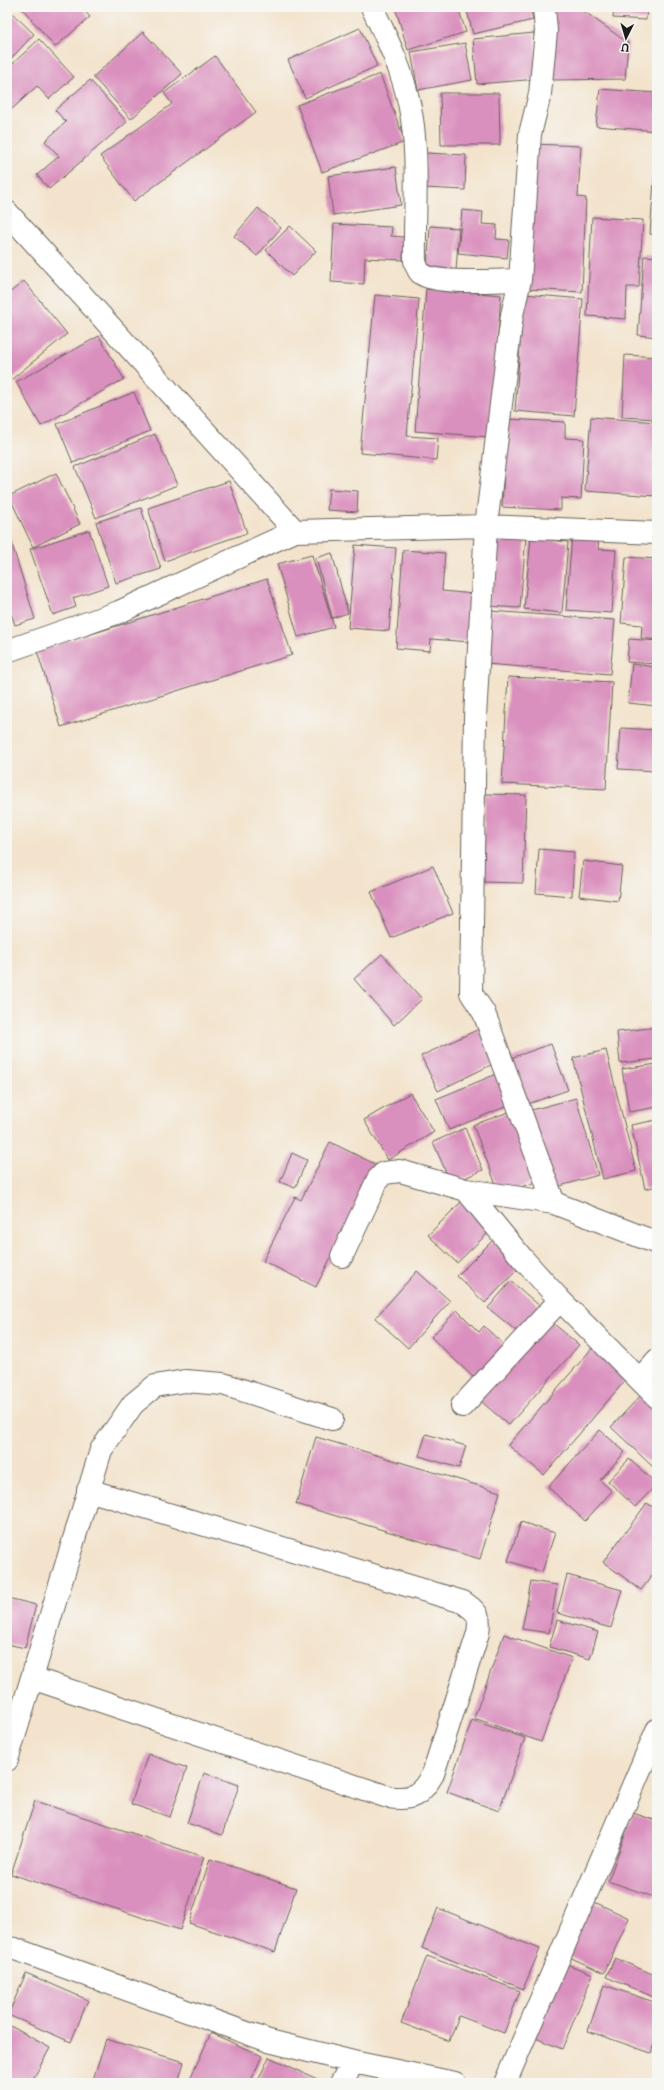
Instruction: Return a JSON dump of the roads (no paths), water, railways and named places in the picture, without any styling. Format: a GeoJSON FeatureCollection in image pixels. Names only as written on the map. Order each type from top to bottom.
{"type":"FeatureCollection","features":[{"type":"Feature","properties":{"kind":"street"},"geometry":{"type":"LineString","coordinates":[[372,7],[399,65],[409,104],[414,134],[415,261],[420,273],[429,279],[443,280],[520,280]]}},
{"type":"Feature","properties":{"kind":"street"},"geometry":{"type":"LineString","coordinates":[[544,7],[546,31],[540,94],[530,134],[520,280],[512,315],[486,526],[475,717],[471,993],[484,1013],[554,1203]]}},
{"type":"Feature","properties":{"kind":"street"},"geometry":{"type":"LineString","coordinates":[[7,212],[294,531]]}},
{"type":"Feature","properties":{"kind":"street"},"geometry":{"type":"LineString","coordinates":[[7,651],[119,612],[294,531],[486,526],[657,533]]}},
{"type":"Feature","properties":{"kind":"street"},"geometry":{"type":"LineString","coordinates":[[342,1256],[378,1179],[384,1173],[392,1171],[407,1172],[466,1190],[554,1203],[657,1243]]}},
{"type":"Feature","properties":{"kind":"street"},"geometry":{"type":"LineString","coordinates":[[466,1190],[560,1300],[657,1397]]}},
{"type":"Feature","properties":{"kind":"street"},"geometry":{"type":"LineString","coordinates":[[462,1406],[560,1300]]}},
{"type":"Feature","properties":{"kind":"street"},"geometry":{"type":"LineString","coordinates":[[640,1380],[657,1360]]}},
{"type":"Feature","properties":{"kind":"street"},"geometry":{"type":"LineString","coordinates":[[7,1760],[101,1450],[133,1404],[155,1386],[185,1381],[223,1384],[332,1419]]}},
{"type":"Feature","properties":{"kind":"street"},"geometry":{"type":"LineString","coordinates":[[32,1678],[388,1797],[402,1799],[416,1795],[426,1786],[433,1774],[478,1633],[480,1620],[474,1610],[463,1602],[88,1490]]}},
{"type":"Feature","properties":{"kind":"street"},"geometry":{"type":"LineString","coordinates":[[505,2083],[657,1730]]}},
{"type":"Feature","properties":{"kind":"street"},"geometry":{"type":"LineString","coordinates":[[10,1952],[269,2041],[353,2062],[455,2083]]}},
{"type":"Feature","properties":{"kind":"street"},"geometry":{"type":"LineString","coordinates":[[341,2083],[353,2062]]}}]}
